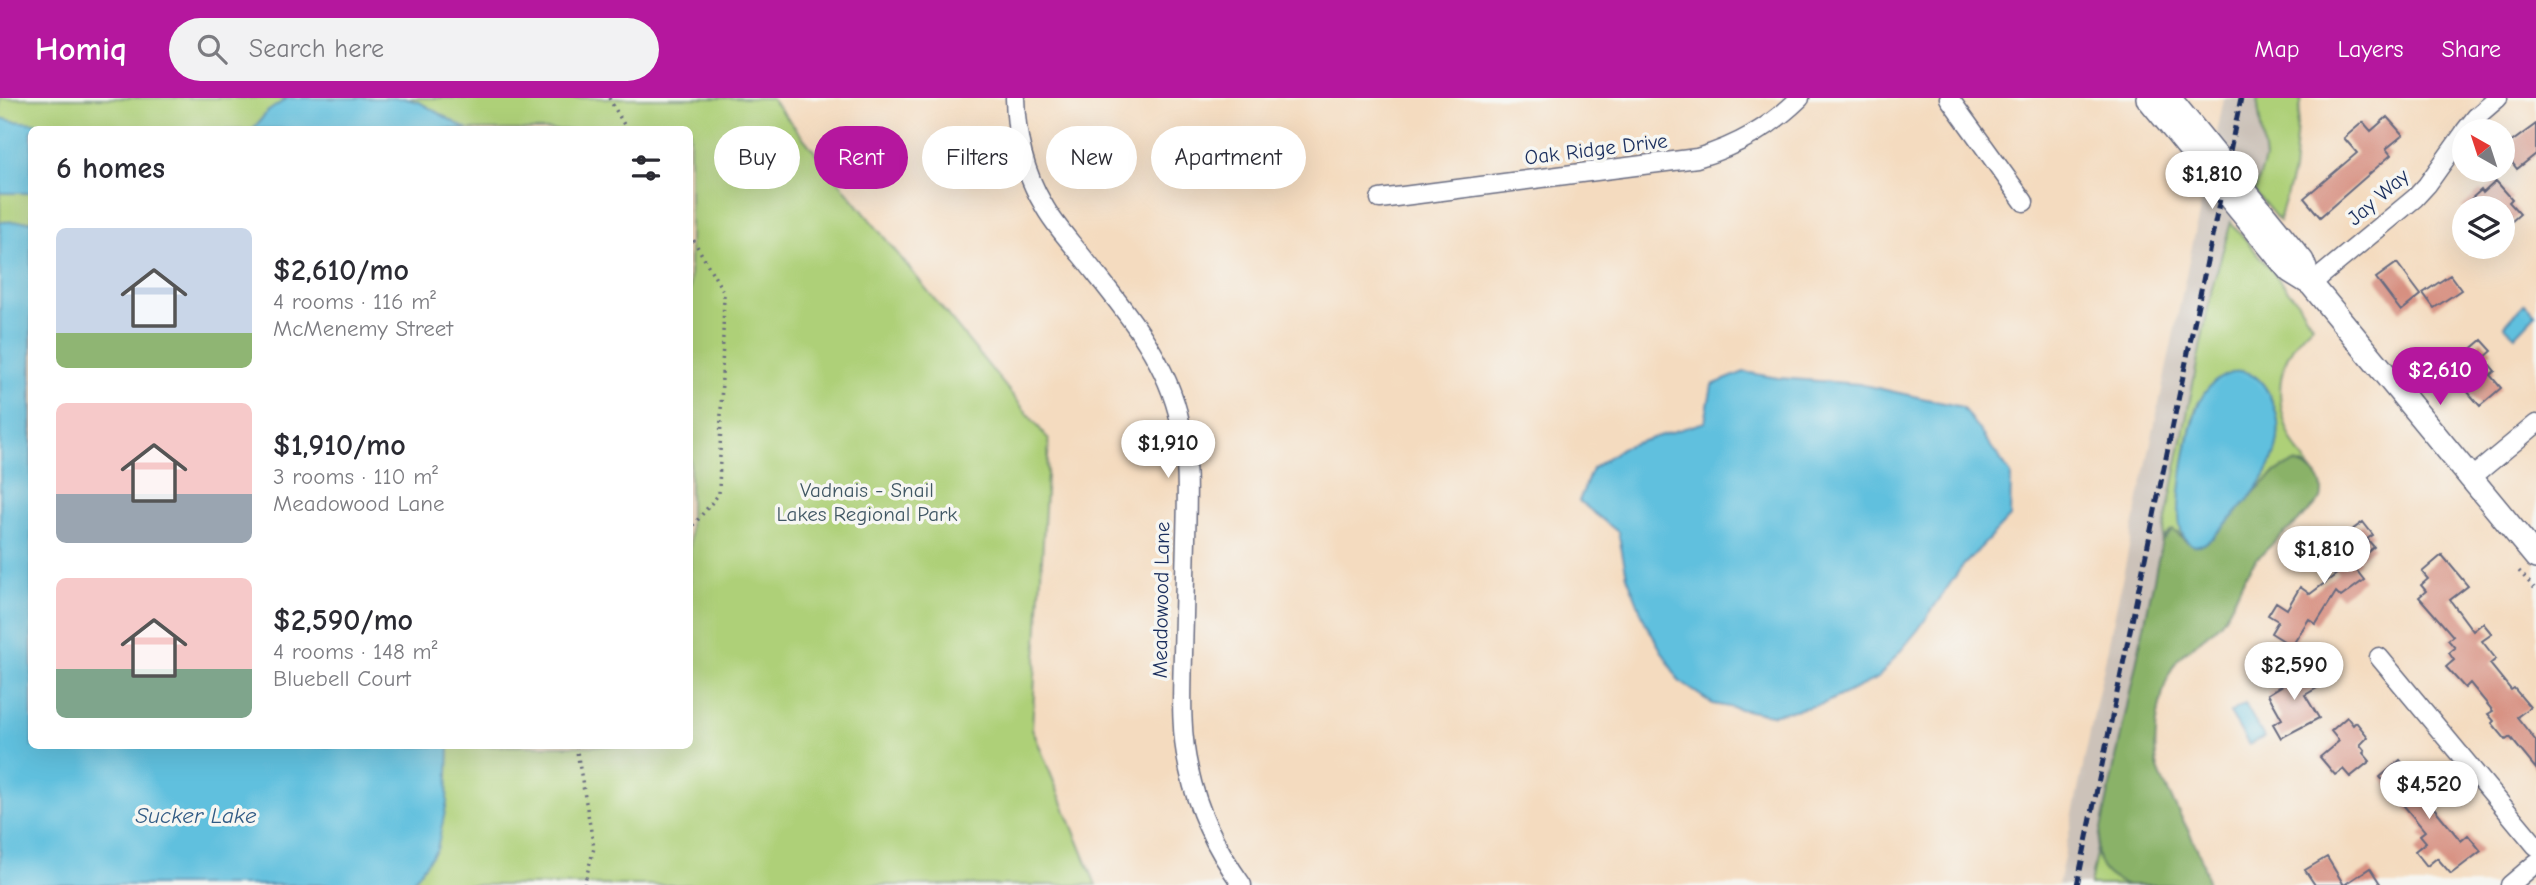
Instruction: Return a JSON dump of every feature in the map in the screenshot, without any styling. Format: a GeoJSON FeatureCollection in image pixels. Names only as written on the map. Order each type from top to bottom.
{"type":"FeatureCollection","features":[{"type":"Feature","properties":{"kind":"street","name":"Meadowood Lane"},"geometry":{"type":"LineString","coordinates":[[1015,98],[1020,148],[1029,177],[1043,204],[1136,325],[1155,355],[1170,388],[1180,421],[1186,454],[1187,489],[1183,734],[1199,806],[1213,839],[1242,885]]}},
{"type":"Feature","properties":{"kind":"street","name":"Oak Ridge Drive"},"geometry":{"type":"LineString","coordinates":[[1380,199],[1697,158],[1726,149],[1753,136],[1778,119],[1800,98]]}},
{"type":"Feature","properties":{"kind":"street"},"geometry":{"type":"LineString","coordinates":[[1949,98],[2024,202]]}},
{"type":"Feature","properties":{"kind":"street"},"geometry":{"type":"LineString","coordinates":[[2148,98],[2290,271],[2311,284]]}},
{"type":"Feature","properties":{"kind":"street"},"geometry":{"type":"LineString","coordinates":[[2169,98],[2302,261],[2311,284],[2536,557]]}},
{"type":"Feature","properties":{"kind":"street","name":"Jay Way"},"geometry":{"type":"LineString","coordinates":[[2475,119],[2498,98]]}},
{"type":"Feature","properties":{"kind":"street","name":"Jay Way"},"geometry":{"type":"LineString","coordinates":[[2311,284],[2423,190],[2452,150]]}},
{"type":"Feature","properties":{"kind":"street"},"geometry":{"type":"LineString","coordinates":[[2471,478],[2536,424]]}},
{"type":"Feature","properties":{"kind":"street"},"geometry":{"type":"LineString","coordinates":[[2379,657],[2536,846]]}},
{"type":"Feature","properties":{"kind":"street"},"geometry":{"type":"LineString","coordinates":[[2510,885],[2536,863]]}},
{"type":"Feature","properties":{"kind":"path"},"geometry":{"type":"LineString","coordinates":[[609,98],[625,126]]}},
{"type":"Feature","properties":{"kind":"path"},"geometry":{"type":"LineString","coordinates":[[693,239],[724,293],[719,494],[693,525]]}},
{"type":"Feature","properties":{"kind":"path"},"geometry":{"type":"LineString","coordinates":[[577,749],[594,848],[584,885]]}},
{"type":"Feature","properties":{"kind":"shaded area"},"geometry":{"type":"Polygon","coordinates":[[[2224,98],[2257,98],[2283,131],[2264,203],[2215,144],[2224,98]]]}},
{"type":"Feature","properties":{"kind":"shaded area"},"geometry":{"type":"Polygon","coordinates":[[[2206,180],[2234,214],[2169,529],[2094,885],[2058,885],[2206,180]]]}},
{"type":"Feature","properties":{"kind":"green space","name":"Vadnais - Snail Lakes Regional Park"},"geometry":{"type":"Polygon","coordinates":[[[0,98],[771,98],[794,126],[714,126],[714,189],[800,189],[800,134],[814,151],[814,189],[845,189],[1049,440],[1032,728],[1096,885],[0,885],[0,98]]]}},
{"type":"Feature","properties":{"kind":"green space"},"geometry":{"type":"Polygon","coordinates":[[[2257,98],[2302,98],[2293,172],[2279,221],[2255,192],[2265,159],[2257,98]]]}},
{"type":"Feature","properties":{"kind":"green space"},"geometry":{"type":"Polygon","coordinates":[[[2231,222],[2297,301],[2312,325],[2297,342],[2287,360],[2281,378],[2280,397],[2290,435],[2313,472],[2303,465],[2269,479],[2221,528],[2259,483],[2276,451],[2276,414],[2269,394],[2254,376],[2241,371],[2209,391],[2196,409],[2184,468],[2181,511],[2184,538],[2171,531],[2161,545],[2212,288],[2231,222]]]}},
{"type":"Feature","properties":{"kind":"green space"},"geometry":{"type":"Polygon","coordinates":[[[2295,463],[2312,471],[2316,476],[2321,486],[2321,499],[2255,561],[2221,622],[2174,665],[2159,709],[2155,742],[2158,768],[2202,859],[2207,885],[2127,885],[2102,868],[2097,848],[2162,541],[2173,530],[2187,542],[2204,544],[2260,486],[2295,463]]]}},
{"type":"Feature","properties":{"kind":"green space"},"geometry":{"type":"Polygon","coordinates":[[[2097,848],[2100,859],[2108,870],[2127,885],[2090,885],[2097,848]]]}},
{"type":"Feature","properties":{"kind":"water"},"geometry":{"type":"Polygon","coordinates":[[[288,98],[403,98],[419,102],[461,126],[255,126],[267,112],[288,98]]]}},
{"type":"Feature","properties":{"kind":"water"},"geometry":{"type":"Polygon","coordinates":[[[0,118],[63,126],[28,126],[28,193],[0,193],[0,118]]]}},
{"type":"Feature","properties":{"kind":"water","name":"Sucker Lake"},"geometry":{"type":"Polygon","coordinates":[[[28,221],[28,749],[449,749],[447,802],[437,849],[410,885],[0,885],[0,222],[28,221]]]}},
{"type":"Feature","properties":{"kind":"water"},"geometry":{"type":"Polygon","coordinates":[[[2524,304],[2536,314],[2515,336],[2504,326],[2524,304]]]}},
{"type":"Feature","properties":{"kind":"water"},"geometry":{"type":"Polygon","coordinates":[[[2241,371],[2260,380],[2271,399],[2278,419],[2278,439],[2273,458],[2265,476],[2239,510],[2211,539],[2194,546],[2187,542],[2183,535],[2179,519],[2181,483],[2192,423],[2202,397],[2210,387],[2218,379],[2241,371]]]}},
{"type":"Feature","properties":{"kind":"water"},"geometry":{"type":"Polygon","coordinates":[[[1744,372],[1778,378],[1859,384],[1962,407],[2011,474],[2010,517],[1961,568],[1918,630],[1878,678],[1823,704],[1771,715],[1713,704],[1679,681],[1646,624],[1627,576],[1618,532],[1579,501],[1592,469],[1623,447],[1705,422],[1712,385],[1744,372]]]}},
{"type":"Feature","properties":{"kind":"water"},"geometry":{"type":"Polygon","coordinates":[[[2245,704],[2264,737],[2249,745],[2230,713],[2245,704]]]}},
{"type":"Feature","properties":{"kind":"building"},"geometry":{"type":"Polygon","coordinates":[[[2387,117],[2403,135],[2386,149],[2391,155],[2320,217],[2304,198],[2357,153],[2344,138],[2363,122],[2371,131],[2387,117]]]}},
{"type":"Feature","properties":{"kind":"building"},"geometry":{"type":"Polygon","coordinates":[[[2536,124],[2536,154],[2517,169],[2515,166],[2515,139],[2536,124]]]}},
{"type":"Feature","properties":{"kind":"building"},"geometry":{"type":"Polygon","coordinates":[[[2497,182],[2509,196],[2474,196],[2481,190],[2483,193],[2497,182]]]}},
{"type":"Feature","properties":{"kind":"building"},"geometry":{"type":"Polygon","coordinates":[[[2397,263],[2421,295],[2401,311],[2376,278],[2397,263]]]}},
{"type":"Feature","properties":{"kind":"building"},"geometry":{"type":"Polygon","coordinates":[[[2450,275],[2461,290],[2434,308],[2423,293],[2450,275]]]}},
{"type":"Feature","properties":{"kind":"building"},"geometry":{"type":"Polygon","coordinates":[[[2482,340],[2492,351],[2484,358],[2495,371],[2490,375],[2501,388],[2480,406],[2448,369],[2482,340]]]}},
{"type":"Feature","properties":{"kind":"building"},"geometry":{"type":"Polygon","coordinates":[[[2363,522],[2373,535],[2367,539],[2374,547],[2358,560],[2360,562],[2354,567],[2364,580],[2341,597],[2336,592],[2316,624],[2309,619],[2292,646],[2271,633],[2278,621],[2268,615],[2276,602],[2287,609],[2300,587],[2310,594],[2338,573],[2322,552],[2363,522]]]}},
{"type":"Feature","properties":{"kind":"building"},"geometry":{"type":"Polygon","coordinates":[[[2442,555],[2468,586],[2450,600],[2473,631],[2483,623],[2492,634],[2482,641],[2496,659],[2490,664],[2511,690],[2514,688],[2530,707],[2517,717],[2536,741],[2536,769],[2510,737],[2506,740],[2492,723],[2494,721],[2488,714],[2493,711],[2470,683],[2465,688],[2446,667],[2454,660],[2449,653],[2455,648],[2448,640],[2453,636],[2419,597],[2426,591],[2421,585],[2428,579],[2422,572],[2442,555]]]}},
{"type":"Feature","properties":{"kind":"building"},"geometry":{"type":"Polygon","coordinates":[[[2301,664],[2317,688],[2305,695],[2319,718],[2281,738],[2273,724],[2282,719],[2268,694],[2288,682],[2283,675],[2301,664]]]}},
{"type":"Feature","properties":{"kind":"building"},"geometry":{"type":"Polygon","coordinates":[[[2347,717],[2353,725],[2356,722],[2368,737],[2360,745],[2370,761],[2350,777],[2343,769],[2335,775],[2320,757],[2339,741],[2331,731],[2347,717]]]}},
{"type":"Feature","properties":{"kind":"building"},"geometry":{"type":"Polygon","coordinates":[[[2400,760],[2417,781],[2422,778],[2436,796],[2429,802],[2461,841],[2468,835],[2481,851],[2451,874],[2437,858],[2427,866],[2415,851],[2426,842],[2420,835],[2425,831],[2380,777],[2400,760]]]}},
{"type":"Feature","properties":{"kind":"building"},"geometry":{"type":"Polygon","coordinates":[[[2327,857],[2344,885],[2315,885],[2305,870],[2327,857]]]}},
{"type":"Feature","properties":{"kind":"building"},"geometry":{"type":"Polygon","coordinates":[[[2370,868],[2381,885],[2344,885],[2370,868]]]}},
{"type":"Feature","properties":{"kind":"railway"},"geometry":{"type":"LineString","coordinates":[[2077,885],[2241,98]]}}]}
